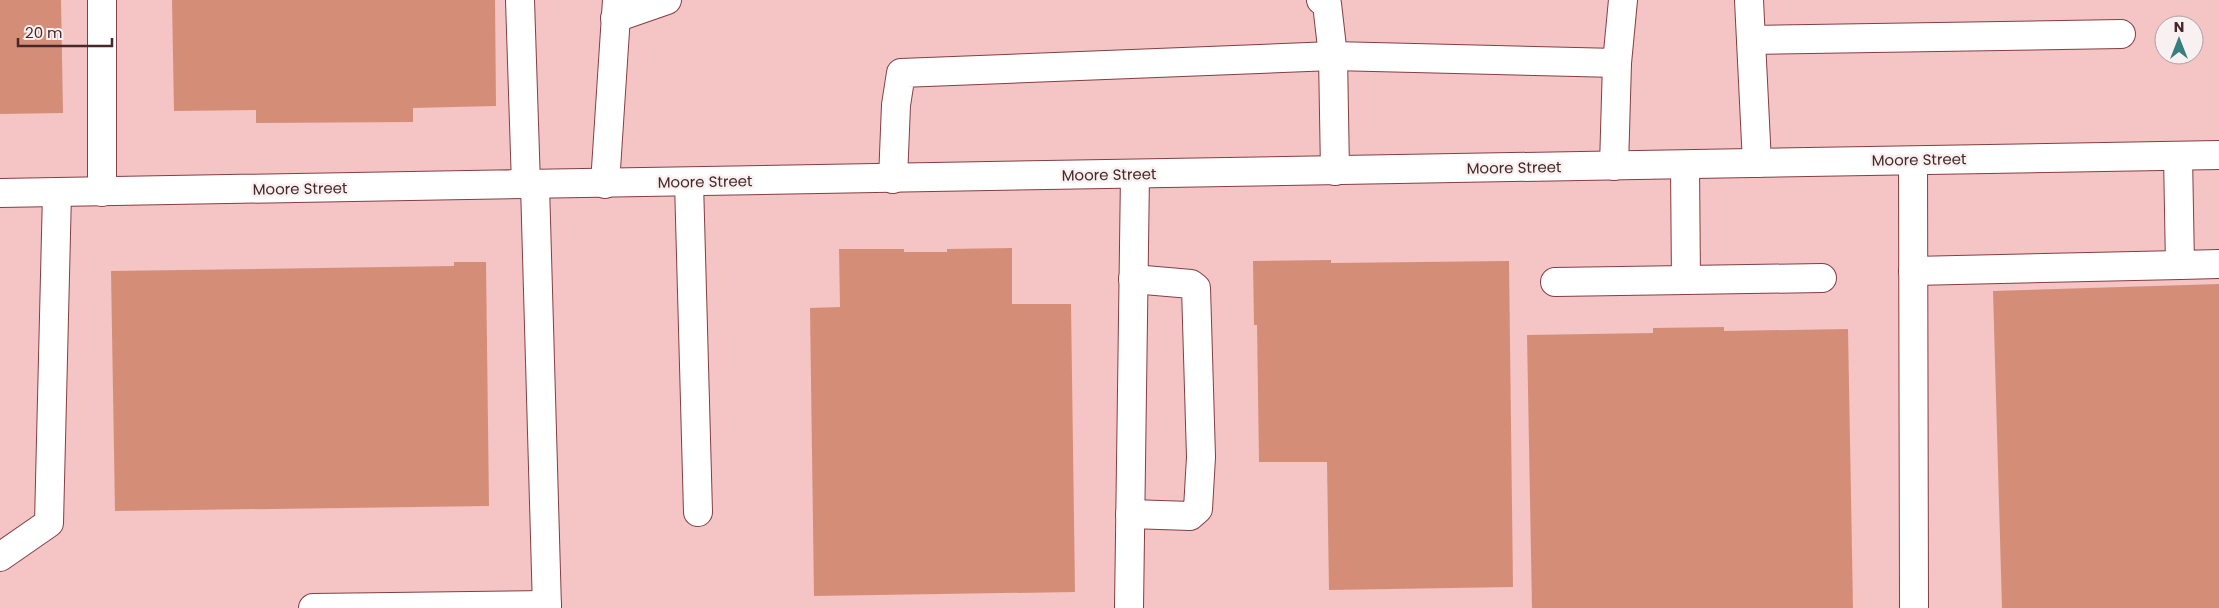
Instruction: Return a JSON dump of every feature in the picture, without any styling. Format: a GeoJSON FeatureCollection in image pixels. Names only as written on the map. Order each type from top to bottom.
{"type":"FeatureCollection","features":[{"type":"Feature","properties":{"kind":"street"},"geometry":{"type":"LineString","coordinates":[[102,0],[102,192]]}},
{"type":"Feature","properties":{"kind":"street"},"geometry":{"type":"LineString","coordinates":[[313,608],[547,606],[531,185],[520,0]]}},
{"type":"Feature","properties":{"kind":"street"},"geometry":{"type":"LineString","coordinates":[[605,184],[616,9],[667,0]]}},
{"type":"Feature","properties":{"kind":"street"},"geometry":{"type":"LineString","coordinates":[[1321,0],[1327,4],[1333,56],[1335,170]]}},
{"type":"Feature","properties":{"kind":"street"},"geometry":{"type":"LineString","coordinates":[[1614,166],[1617,63],[1623,0]]}},
{"type":"Feature","properties":{"kind":"street"},"geometry":{"type":"LineString","coordinates":[[1749,0],[1758,163]]}},
{"type":"Feature","properties":{"kind":"street"},"geometry":{"type":"LineString","coordinates":[[1751,40],[2121,34]]}},
{"type":"Feature","properties":{"kind":"street"},"geometry":{"type":"LineString","coordinates":[[893,179],[896,105],[901,73],[1333,56],[1617,63]]}},
{"type":"Feature","properties":{"kind":"street","name":"Moore Street"},"geometry":{"type":"LineString","coordinates":[[0,193],[57,194],[2219,155]]}},
{"type":"Feature","properties":{"kind":"street"},"geometry":{"type":"LineString","coordinates":[[2178,156],[2180,265]]}},
{"type":"Feature","properties":{"kind":"street"},"geometry":{"type":"LineString","coordinates":[[1912,161],[1914,608]]}},
{"type":"Feature","properties":{"kind":"street"},"geometry":{"type":"LineString","coordinates":[[1685,165],[1686,280]]}},
{"type":"Feature","properties":{"kind":"street"},"geometry":{"type":"LineString","coordinates":[[1129,608],[1135,174]]}},
{"type":"Feature","properties":{"kind":"street"},"geometry":{"type":"LineString","coordinates":[[689,182],[698,512]]}},
{"type":"Feature","properties":{"kind":"street"},"geometry":{"type":"LineString","coordinates":[[0,557],[49,523],[57,194]]}},
{"type":"Feature","properties":{"kind":"street"},"geometry":{"type":"LineString","coordinates":[[1913,270],[2219,264]]}},
{"type":"Feature","properties":{"kind":"street"},"geometry":{"type":"LineString","coordinates":[[1555,282],[1822,278]]}},
{"type":"Feature","properties":{"kind":"street"},"geometry":{"type":"LineString","coordinates":[[1130,514],[1190,516],[1198,508],[1201,457],[1196,288],[1191,284],[1133,279]]}},
{"type":"Feature","properties":{"kind":"building"},"geometry":{"type":"Polygon","coordinates":[[[0,0],[61,0],[63,113],[0,114],[0,0]]]}},
{"type":"Feature","properties":{"kind":"building"},"geometry":{"type":"Polygon","coordinates":[[[172,0],[495,0],[496,106],[413,108],[413,122],[256,123],[256,110],[174,111],[172,0]]]}},
{"type":"Feature","properties":{"kind":"building"},"geometry":{"type":"Polygon","coordinates":[[[1012,248],[1012,304],[1071,304],[1075,592],[814,596],[810,308],[840,307],[839,249],[904,249],[904,252],[947,252],[947,249],[1012,248]]]}},
{"type":"Feature","properties":{"kind":"building"},"geometry":{"type":"Polygon","coordinates":[[[1331,260],[1331,263],[1509,261],[1513,587],[1329,590],[1327,462],[1259,462],[1257,325],[1254,325],[1253,261],[1331,260]]]}},
{"type":"Feature","properties":{"kind":"building"},"geometry":{"type":"Polygon","coordinates":[[[454,262],[486,262],[489,506],[115,511],[111,271],[454,266],[454,262]]]}},
{"type":"Feature","properties":{"kind":"building"},"geometry":{"type":"Polygon","coordinates":[[[2219,284],[2219,608],[2002,608],[1993,291],[2219,284]]]}},
{"type":"Feature","properties":{"kind":"building"},"geometry":{"type":"Polygon","coordinates":[[[1724,327],[1724,331],[1848,329],[1853,608],[1532,608],[1527,335],[1653,333],[1653,328],[1724,327]]]}}]}
